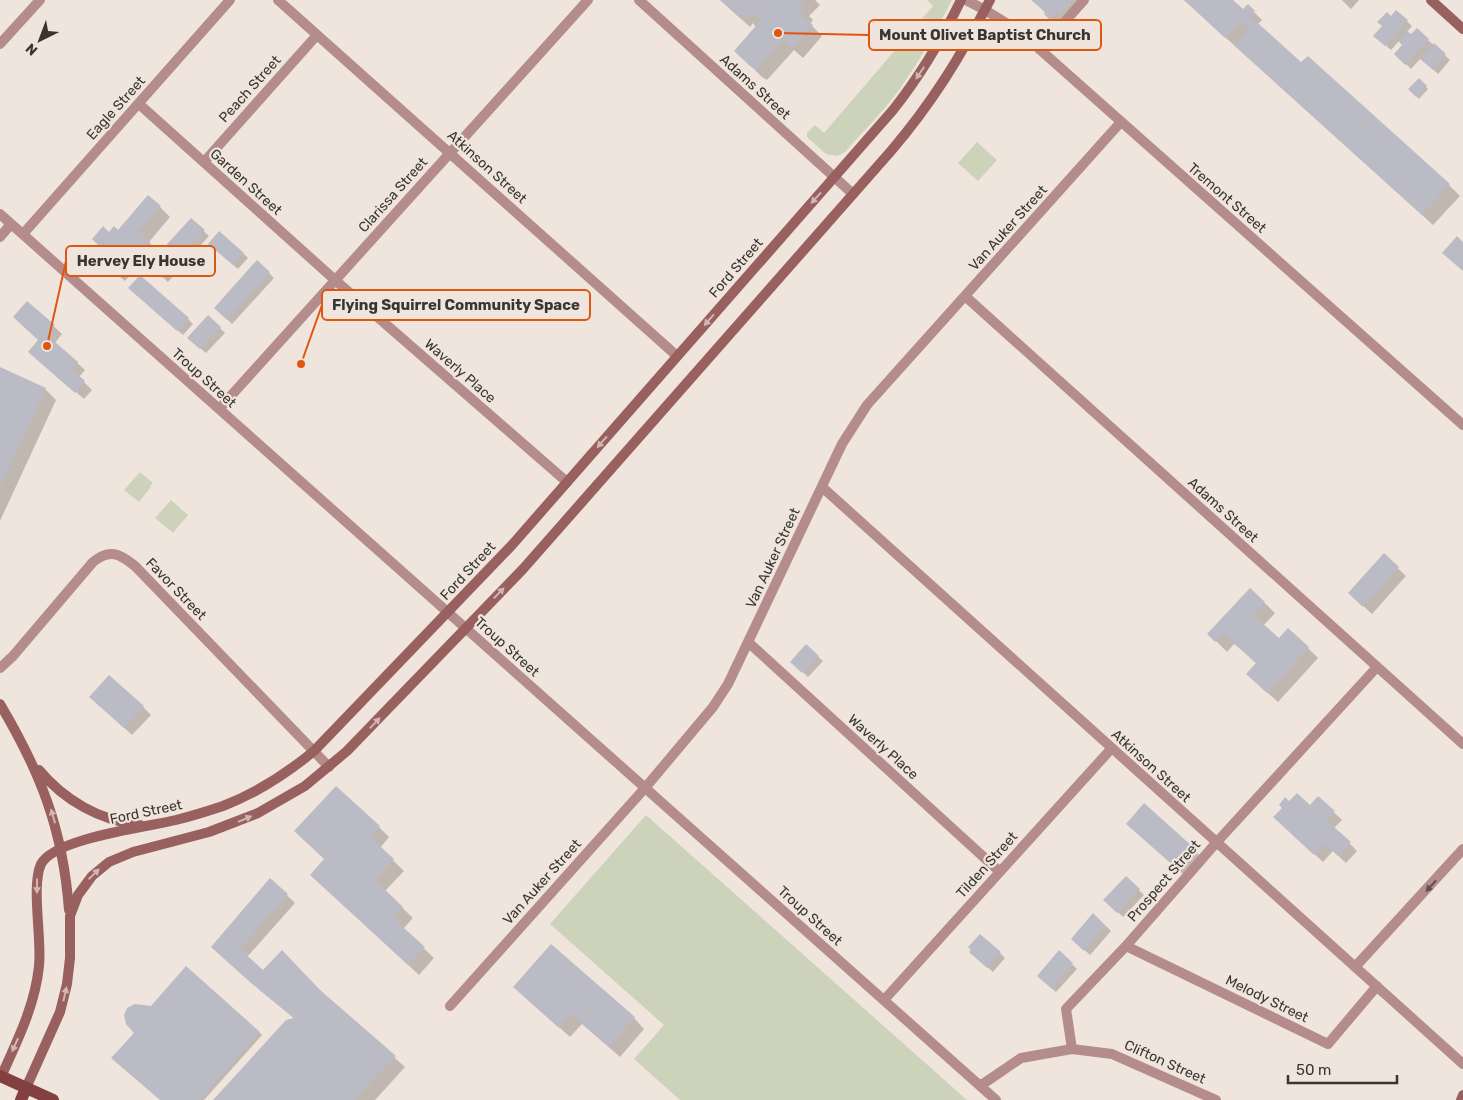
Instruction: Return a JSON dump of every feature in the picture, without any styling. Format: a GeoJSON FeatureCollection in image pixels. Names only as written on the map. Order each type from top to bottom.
{"type":"FeatureCollection","features":[{"type":"Feature","properties":{"kind":"main road","name":"Ford Street"},"geometry":{"type":"LineString","coordinates":[[0,1077],[26,1019],[36,989],[40,965],[37,885],[39,870],[46,857],[61,848],[88,839],[202,813],[249,794],[279,778],[314,750],[512,545],[834,178],[909,89],[937,46],[961,0]]}},
{"type":"Feature","properties":{"kind":"main road"},"geometry":{"type":"LineString","coordinates":[[1431,0],[1463,29]]}},
{"type":"Feature","properties":{"kind":"main road"},"geometry":{"type":"LineString","coordinates":[[70,916],[74,902],[87,882],[109,862],[133,852],[209,832],[258,814],[305,786],[329,767],[366,732],[535,556],[853,194],[924,110],[954,66],[987,5]]}},
{"type":"Feature","properties":{"kind":"main road"},"geometry":{"type":"LineString","coordinates":[[0,704],[29,754],[48,780],[68,798],[96,814],[126,823],[151,825]]}},
{"type":"Feature","properties":{"kind":"main road"},"geometry":{"type":"LineString","coordinates":[[20,1100],[55,1025],[64,998],[70,958],[70,916],[61,848],[49,804],[29,754]]}},
{"type":"Feature","properties":{"kind":"main road"},"geometry":{"type":"LineString","coordinates":[[0,1077],[53,1100]]}},
{"type":"Feature","properties":{"kind":"main road"},"geometry":{"type":"LineString","coordinates":[[1461,1100],[1463,1096]]}},
{"type":"Feature","properties":{"kind":"street"},"geometry":{"type":"LineString","coordinates":[[0,44],[40,0]]}},
{"type":"Feature","properties":{"kind":"street","name":"Eagle Street"},"geometry":{"type":"LineString","coordinates":[[23,234],[230,0]]}},
{"type":"Feature","properties":{"kind":"street","name":"Atkinson Street"},"geometry":{"type":"LineString","coordinates":[[278,0],[677,356]]}},
{"type":"Feature","properties":{"kind":"street","name":"Clarissa Street"},"geometry":{"type":"LineString","coordinates":[[219,409],[588,0]]}},
{"type":"Feature","properties":{"kind":"street","name":"Adams Street"},"geometry":{"type":"LineString","coordinates":[[639,0],[853,194]]}},
{"type":"Feature","properties":{"kind":"street","name":"Tremont Street"},"geometry":{"type":"LineString","coordinates":[[966,0],[987,5],[1040,50],[1120,123],[1463,425]]}},
{"type":"Feature","properties":{"kind":"street"},"geometry":{"type":"LineString","coordinates":[[1040,50],[1084,0]]}},
{"type":"Feature","properties":{"kind":"street","name":"Peach Street"},"geometry":{"type":"LineString","coordinates":[[204,162],[317,35]]}},
{"type":"Feature","properties":{"kind":"street","name":"Garden Street"},"geometry":{"type":"LineString","coordinates":[[139,104],[335,280]]}},
{"type":"Feature","properties":{"kind":"street","name":"Van Auker Street"},"geometry":{"type":"LineString","coordinates":[[450,1006],[645,788],[714,707],[728,684],[842,444],[856,420],[883,387],[1120,123]]}},
{"type":"Feature","properties":{"kind":"street","name":"Troup Street"},"geometry":{"type":"LineString","coordinates":[[0,214],[996,1100]]}},
{"type":"Feature","properties":{"kind":"street"},"geometry":{"type":"LineString","coordinates":[[0,237],[11,224]]}},
{"type":"Feature","properties":{"kind":"street","name":"Waverly Place"},"geometry":{"type":"LineString","coordinates":[[335,280],[567,482]]}},
{"type":"Feature","properties":{"kind":"street","name":"Adams Street"},"geometry":{"type":"LineString","coordinates":[[965,296],[1463,744]]}},
{"type":"Feature","properties":{"kind":"street","name":"Atkinson Street"},"geometry":{"type":"LineString","coordinates":[[822,487],[1463,1064]]}},
{"type":"Feature","properties":{"kind":"street","name":"Favor Street"},"geometry":{"type":"LineString","coordinates":[[0,668],[13,656],[93,562],[99,557],[114,553],[126,558],[136,566],[329,767]]}},
{"type":"Feature","properties":{"kind":"street","name":"Waverly Place"},"geometry":{"type":"LineString","coordinates":[[748,642],[1000,872]]}},
{"type":"Feature","properties":{"kind":"street","name":"Prospect Street"},"geometry":{"type":"LineString","coordinates":[[1072,1049],[1066,1009],[1126,946],[1216,843],[1377,666]]}},
{"type":"Feature","properties":{"kind":"street","name":"Tilden Street"},"geometry":{"type":"LineString","coordinates":[[884,1000],[1111,749]]}},
{"type":"Feature","properties":{"kind":"street"},"geometry":{"type":"LineString","coordinates":[[1355,967],[1463,849]]}},
{"type":"Feature","properties":{"kind":"street","name":"Melody Street"},"geometry":{"type":"LineString","coordinates":[[1126,946],[1328,1044],[1377,986]]}},
{"type":"Feature","properties":{"kind":"street"},"geometry":{"type":"LineString","coordinates":[[980,1086],[1021,1058],[1072,1049]]}},
{"type":"Feature","properties":{"kind":"street","name":"Clifton Street"},"geometry":{"type":"LineString","coordinates":[[1072,1049],[1112,1054],[1216,1100]]}},
{"type":"Feature","properties":{"kind":"green space"},"geometry":{"type":"Polygon","coordinates":[[[927,0],[952,0],[927,46],[899,90],[845,152],[837,156],[826,154],[807,137],[807,133],[815,125],[824,133],[933,6],[927,0]]]}},
{"type":"Feature","properties":{"kind":"green space"},"geometry":{"type":"Polygon","coordinates":[[[977,142],[997,160],[978,181],[958,163],[977,142]]]}},
{"type":"Feature","properties":{"kind":"green space"},"geometry":{"type":"Polygon","coordinates":[[[140,472],[153,483],[139,502],[124,490],[140,472]]]}},
{"type":"Feature","properties":{"kind":"green space"},"geometry":{"type":"Polygon","coordinates":[[[171,500],[188,515],[173,533],[155,518],[171,500]]]}},
{"type":"Feature","properties":{"kind":"green space"},"geometry":{"type":"Polygon","coordinates":[[[646,815],[967,1100],[680,1100],[634,1059],[664,1025],[550,924],[646,815]]]}},
{"type":"Feature","properties":{"kind":"building"},"geometry":{"type":"Polygon","coordinates":[[[720,0],[804,0],[800,5],[804,9],[799,13],[813,25],[792,48],[782,40],[756,70],[734,51],[761,20],[753,13],[747,19],[741,14],[739,17],[720,0]]]}},
{"type":"Feature","properties":{"kind":"building"},"geometry":{"type":"Polygon","coordinates":[[[1031,0],[1073,0],[1060,15],[1057,12],[1050,20],[1044,14],[1045,12],[1031,0]]]}},
{"type":"Feature","properties":{"kind":"building"},"geometry":{"type":"Polygon","coordinates":[[[1184,0],[1233,0],[1243,9],[1248,4],[1255,11],[1250,16],[1301,62],[1308,56],[1450,184],[1422,215],[1235,46],[1249,29],[1240,22],[1225,38],[1184,0]]]}},
{"type":"Feature","properties":{"kind":"building"},"geometry":{"type":"Polygon","coordinates":[[[1396,10],[1408,20],[1385,46],[1373,36],[1382,26],[1377,22],[1387,12],[1391,16],[1396,10]]]}},
{"type":"Feature","properties":{"kind":"building"},"geometry":{"type":"Polygon","coordinates":[[[1417,28],[1429,39],[1405,65],[1394,54],[1402,45],[1398,41],[1407,31],[1411,34],[1417,28]]]}},
{"type":"Feature","properties":{"kind":"building"},"geometry":{"type":"Polygon","coordinates":[[[1434,43],[1446,54],[1433,70],[1420,59],[1434,43]]]}},
{"type":"Feature","properties":{"kind":"building"},"geometry":{"type":"Polygon","coordinates":[[[1419,78],[1427,86],[1416,97],[1408,89],[1419,78]]]}},
{"type":"Feature","properties":{"kind":"building"},"geometry":{"type":"Polygon","coordinates":[[[148,195],[161,206],[138,231],[150,241],[132,261],[129,259],[123,266],[120,264],[113,271],[92,252],[98,245],[92,239],[103,226],[109,232],[114,226],[118,230],[148,195]]]}},
{"type":"Feature","properties":{"kind":"building"},"geometry":{"type":"Polygon","coordinates":[[[191,218],[205,230],[162,278],[148,265],[191,218]]]}},
{"type":"Feature","properties":{"kind":"building"},"geometry":{"type":"Polygon","coordinates":[[[219,231],[244,253],[233,265],[208,244],[219,231]]]}},
{"type":"Feature","properties":{"kind":"building"},"geometry":{"type":"Polygon","coordinates":[[[1457,236],[1463,242],[1463,271],[1442,253],[1457,236]]]}},
{"type":"Feature","properties":{"kind":"building"},"geometry":{"type":"Polygon","coordinates":[[[257,260],[270,272],[227,320],[214,308],[257,260]]]}},
{"type":"Feature","properties":{"kind":"building"},"geometry":{"type":"Polygon","coordinates":[[[140,275],[189,318],[177,331],[128,288],[140,275]]]}},
{"type":"Feature","properties":{"kind":"building"},"geometry":{"type":"Polygon","coordinates":[[[27,301],[55,325],[47,335],[78,362],[72,369],[85,381],[75,393],[28,352],[38,340],[13,317],[27,301]]]}},
{"type":"Feature","properties":{"kind":"building"},"geometry":{"type":"Polygon","coordinates":[[[208,315],[221,327],[200,349],[187,338],[208,315]]]}},
{"type":"Feature","properties":{"kind":"building"},"geometry":{"type":"Polygon","coordinates":[[[0,367],[46,388],[0,488],[0,367]]]}},
{"type":"Feature","properties":{"kind":"building"},"geometry":{"type":"Polygon","coordinates":[[[1384,553],[1399,567],[1363,607],[1348,593],[1384,553]]]}},
{"type":"Feature","properties":{"kind":"building"},"geometry":{"type":"Polygon","coordinates":[[[1250,588],[1265,602],[1253,615],[1279,638],[1288,628],[1309,647],[1267,693],[1246,674],[1256,663],[1223,634],[1215,642],[1207,634],[1250,588]]]}},
{"type":"Feature","properties":{"kind":"building"},"geometry":{"type":"Polygon","coordinates":[[[806,644],[819,656],[802,673],[790,662],[806,644]]]}},
{"type":"Feature","properties":{"kind":"building"},"geometry":{"type":"Polygon","coordinates":[[[109,675],[144,706],[124,728],[89,697],[109,675]]]}},
{"type":"Feature","properties":{"kind":"building"},"geometry":{"type":"Polygon","coordinates":[[[336,786],[380,826],[370,837],[394,859],[375,880],[403,907],[393,918],[425,947],[408,965],[310,875],[324,859],[294,831],[336,786]]]}},
{"type":"Feature","properties":{"kind":"building"},"geometry":{"type":"Polygon","coordinates":[[[1297,793],[1310,805],[1318,796],[1335,811],[1326,820],[1351,842],[1338,856],[1325,844],[1314,855],[1273,817],[1282,808],[1279,805],[1285,797],[1289,801],[1297,793]]]}},
{"type":"Feature","properties":{"kind":"building"},"geometry":{"type":"Polygon","coordinates":[[[1144,803],[1193,847],[1175,867],[1126,824],[1144,803]]]}},
{"type":"Feature","properties":{"kind":"building"},"geometry":{"type":"Polygon","coordinates":[[[1126,876],[1140,889],[1117,913],[1103,900],[1126,876]]]}},
{"type":"Feature","properties":{"kind":"building"},"geometry":{"type":"Polygon","coordinates":[[[270,878],[288,894],[240,949],[263,970],[282,950],[320,990],[396,1056],[354,1100],[213,1100],[286,1020],[294,1018],[211,947],[270,878]]]}},
{"type":"Feature","properties":{"kind":"building"},"geometry":{"type":"Polygon","coordinates":[[[1093,913],[1106,926],[1084,951],[1071,939],[1093,913]]]}},
{"type":"Feature","properties":{"kind":"building"},"geometry":{"type":"Polygon","coordinates":[[[980,934],[1001,952],[987,968],[969,952],[971,950],[968,947],[980,934]]]}},
{"type":"Feature","properties":{"kind":"building"},"geometry":{"type":"Polygon","coordinates":[[[551,944],[635,1017],[609,1047],[571,1014],[559,1028],[513,987],[551,944]]]}},
{"type":"Feature","properties":{"kind":"building"},"geometry":{"type":"Polygon","coordinates":[[[1059,950],[1073,963],[1051,988],[1037,976],[1059,950]]]}},
{"type":"Feature","properties":{"kind":"building"},"geometry":{"type":"Polygon","coordinates":[[[186,966],[260,1032],[200,1100],[160,1100],[111,1058],[134,1033],[126,1024],[124,1015],[127,1008],[135,1004],[151,1006],[186,966]]]}},
{"type":"Feature","properties":{"kind":"place","name":"Mount Olivet Baptist Church"},"geometry":{"type":"Point","coordinates":[778,33]}},
{"type":"Feature","properties":{"kind":"place","name":"Hervey Ely House"},"geometry":{"type":"Point","coordinates":[47,346]}},
{"type":"Feature","properties":{"kind":"place","name":"Flying Squirrel Community Space"},"geometry":{"type":"Point","coordinates":[301,364]}}]}
